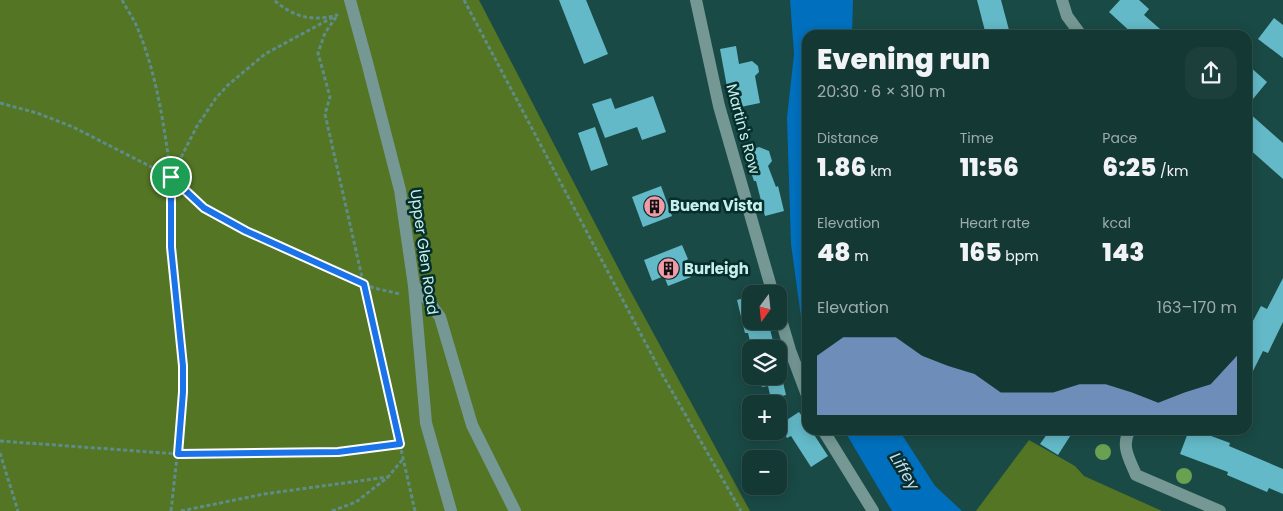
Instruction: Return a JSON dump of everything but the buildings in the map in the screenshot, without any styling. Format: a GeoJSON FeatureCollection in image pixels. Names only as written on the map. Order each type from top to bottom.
{"type":"FeatureCollection","features":[{"type":"Feature","properties":{"kind":"street","name":"Martin's Row"},"geometry":{"type":"LineString","coordinates":[[696,0],[719,106],[770,285]]}},
{"type":"Feature","properties":{"kind":"street"},"geometry":{"type":"LineString","coordinates":[[1062,0],[1067,16],[1077,30]]}},
{"type":"Feature","properties":{"kind":"street","name":"Upper Glen Road"},"geometry":{"type":"LineString","coordinates":[[346,4],[376,93],[400,190],[415,291],[426,423],[451,511]]}},
{"type":"Feature","properties":{"kind":"street"},"geometry":{"type":"LineString","coordinates":[[415,291],[427,298],[440,317],[472,425],[515,511]]}},
{"type":"Feature","properties":{"kind":"street"},"geometry":{"type":"LineString","coordinates":[[784,330],[802,382]]}},
{"type":"Feature","properties":{"kind":"street"},"geometry":{"type":"LineString","coordinates":[[826,435],[873,511]]}},
{"type":"Feature","properties":{"kind":"street"},"geometry":{"type":"LineString","coordinates":[[1126,435],[1126,450],[1136,474],[1220,511]]}},
{"type":"Feature","properties":{"kind":"path"},"geometry":{"type":"LineString","coordinates":[[122,0],[136,26],[151,65],[162,117],[171,177],[171,247],[183,366],[182,406],[171,511]]}},
{"type":"Feature","properties":{"kind":"path"},"geometry":{"type":"LineString","coordinates":[[274,0],[293,14],[303,17],[326,18],[338,15]]}},
{"type":"Feature","properties":{"kind":"path"},"geometry":{"type":"LineString","coordinates":[[464,0],[662,374],[741,511]]}},
{"type":"Feature","properties":{"kind":"path"},"geometry":{"type":"LineString","coordinates":[[346,4],[325,33],[318,54],[330,97],[325,114],[415,511]]}},
{"type":"Feature","properties":{"kind":"path"},"geometry":{"type":"LineString","coordinates":[[171,177],[197,126],[216,98],[228,85],[265,54],[338,15]]}},
{"type":"Feature","properties":{"kind":"path"},"geometry":{"type":"LineString","coordinates":[[0,103],[37,113],[73,128],[171,177],[204,208],[246,231],[364,284],[396,293],[415,291]]}},
{"type":"Feature","properties":{"kind":"path"},"geometry":{"type":"LineString","coordinates":[[0,441],[178,454],[338,452],[400,444]]}},
{"type":"Feature","properties":{"kind":"path"},"geometry":{"type":"LineString","coordinates":[[0,453],[18,511]]}},
{"type":"Feature","properties":{"kind":"path"},"geometry":{"type":"LineString","coordinates":[[332,511],[356,502],[388,477],[403,459]]}},
{"type":"Feature","properties":{"kind":"path"},"geometry":{"type":"LineString","coordinates":[[181,511],[270,493],[388,477]]}},
{"type":"Feature","properties":{"kind":"green space"},"geometry":{"type":"Polygon","coordinates":[[[0,0],[479,0],[625,281],[750,511],[0,511],[0,0]]]}},
{"type":"Feature","properties":{"kind":"green space"},"geometry":{"type":"Polygon","coordinates":[[[1029,440],[1075,466],[1084,476],[1162,511],[976,511],[1029,440]]]}},
{"type":"Feature","properties":{"kind":"water"},"geometry":{"type":"Polygon","coordinates":[[[790,0],[853,0],[852,30],[802,30],[802,320],[791,244],[787,118],[794,54],[790,0]]]}},
{"type":"Feature","properties":{"kind":"water","name":"Liffey"},"geometry":{"type":"Polygon","coordinates":[[[847,435],[902,435],[935,486],[962,511],[892,511],[847,435]]]}},
{"type":"Feature","properties":{"kind":"place","name":"Buena Vista"},"geometry":{"type":"Point","coordinates":[654,206]}},
{"type":"Feature","properties":{"kind":"place","name":"Burleigh"},"geometry":{"type":"Point","coordinates":[668,269]}},
{"type":"Feature","properties":{"kind":"route"},"geometry":{"type":"LineString","coordinates":[[171,177],[204,208],[292,253],[346,278],[364,284],[400,444],[338,452],[178,454],[182,412],[183,366],[171,247],[171,177]]}}]}
